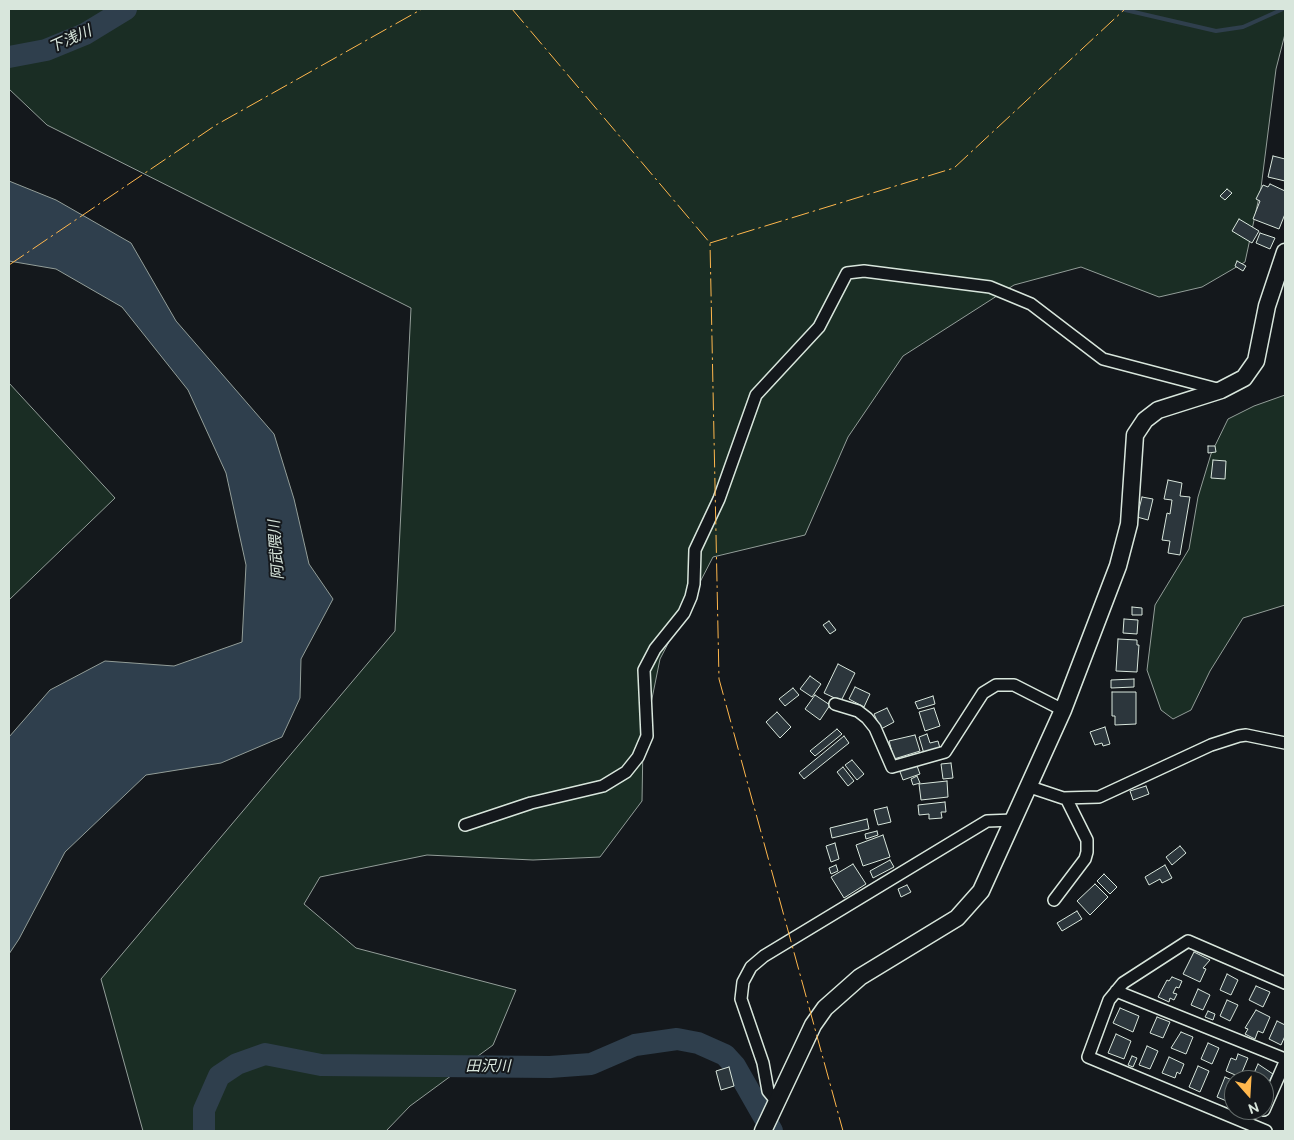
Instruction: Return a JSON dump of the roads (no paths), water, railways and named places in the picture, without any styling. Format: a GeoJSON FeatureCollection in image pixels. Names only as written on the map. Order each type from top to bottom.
{"type":"FeatureCollection","features":[{"type":"Feature","properties":{"kind":"street"},"geometry":{"type":"LineString","coordinates":[[770,1116],[813,1025],[825,1008],[860,977],[965,911],[981,891],[1030,787],[1063,710],[1127,536],[1135,435],[1145,420],[1158,410],[1221,390],[1244,378],[1256,361],[1267,306],[1285,252]]}},
{"type":"Feature","properties":{"kind":"street"},"geometry":{"type":"LineString","coordinates":[[465,825],[531,803],[604,786],[626,772],[638,757],[647,736],[644,670],[655,649],[684,613],[691,597],[694,584],[695,550],[719,499],[749,420],[756,395],[819,327],[847,273],[864,271],[990,287],[1031,304],[1103,359],[1221,390]]}},
{"type":"Feature","properties":{"kind":"street"},"geometry":{"type":"LineString","coordinates":[[835,704],[858,711],[867,718],[875,728],[892,767],[945,752],[982,693],[996,685],[1014,685],[1063,710]]}},
{"type":"Feature","properties":{"kind":"street"},"geometry":{"type":"LineString","coordinates":[[1030,787],[1066,798],[1099,797],[1211,746],[1239,736],[1246,735],[1285,743]]}},
{"type":"Feature","properties":{"kind":"street"},"geometry":{"type":"LineString","coordinates":[[1054,900],[1085,859],[1087,852],[1087,840],[1066,798]]}},
{"type":"Feature","properties":{"kind":"street"},"geometry":{"type":"LineString","coordinates":[[770,1116],[770,1094],[764,1082],[763,1063],[741,999],[743,982],[751,967],[764,956],[987,821],[1014,820]]}},
{"type":"Feature","properties":{"kind":"street"},"geometry":{"type":"LineString","coordinates":[[1259,1130],[1088,1057],[1109,1000],[1116,991],[1123,983],[1188,940],[1285,983]]}},
{"type":"Feature","properties":{"kind":"street"},"geometry":{"type":"LineString","coordinates":[[1116,991],[1285,1061],[1274,1087]]}},
{"type":"Feature","properties":{"kind":"water","name":"阿武隈川"},"geometry":{"type":"Polygon","coordinates":[[[9,181],[56,200],[131,243],[176,321],[274,434],[294,499],[309,564],[333,599],[301,659],[300,698],[282,737],[221,763],[146,775],[65,852],[19,939],[9,954],[9,737],[50,690],[105,661],[174,666],[242,642],[246,565],[226,473],[188,390],[122,307],[56,269],[9,261],[9,181]]]}},
{"type":"Feature","properties":{"kind":"waterway","name":"下浅川"},"geometry":{"type":"LineString","coordinates":[[9,57],[46,50],[85,34],[126,9]]}},
{"type":"Feature","properties":{"kind":"waterway"},"geometry":{"type":"LineString","coordinates":[[1121,9],[1216,31],[1243,27],[1283,9]]}},
{"type":"Feature","properties":{"kind":"waterway","name":"田沢川"},"geometry":{"type":"LineString","coordinates":[[204,1131],[204,1110],[219,1076],[237,1064],[265,1054],[321,1065],[550,1067],[591,1064],[635,1045],[677,1039],[698,1043],[725,1055],[735,1066],[772,1131]]}}]}
